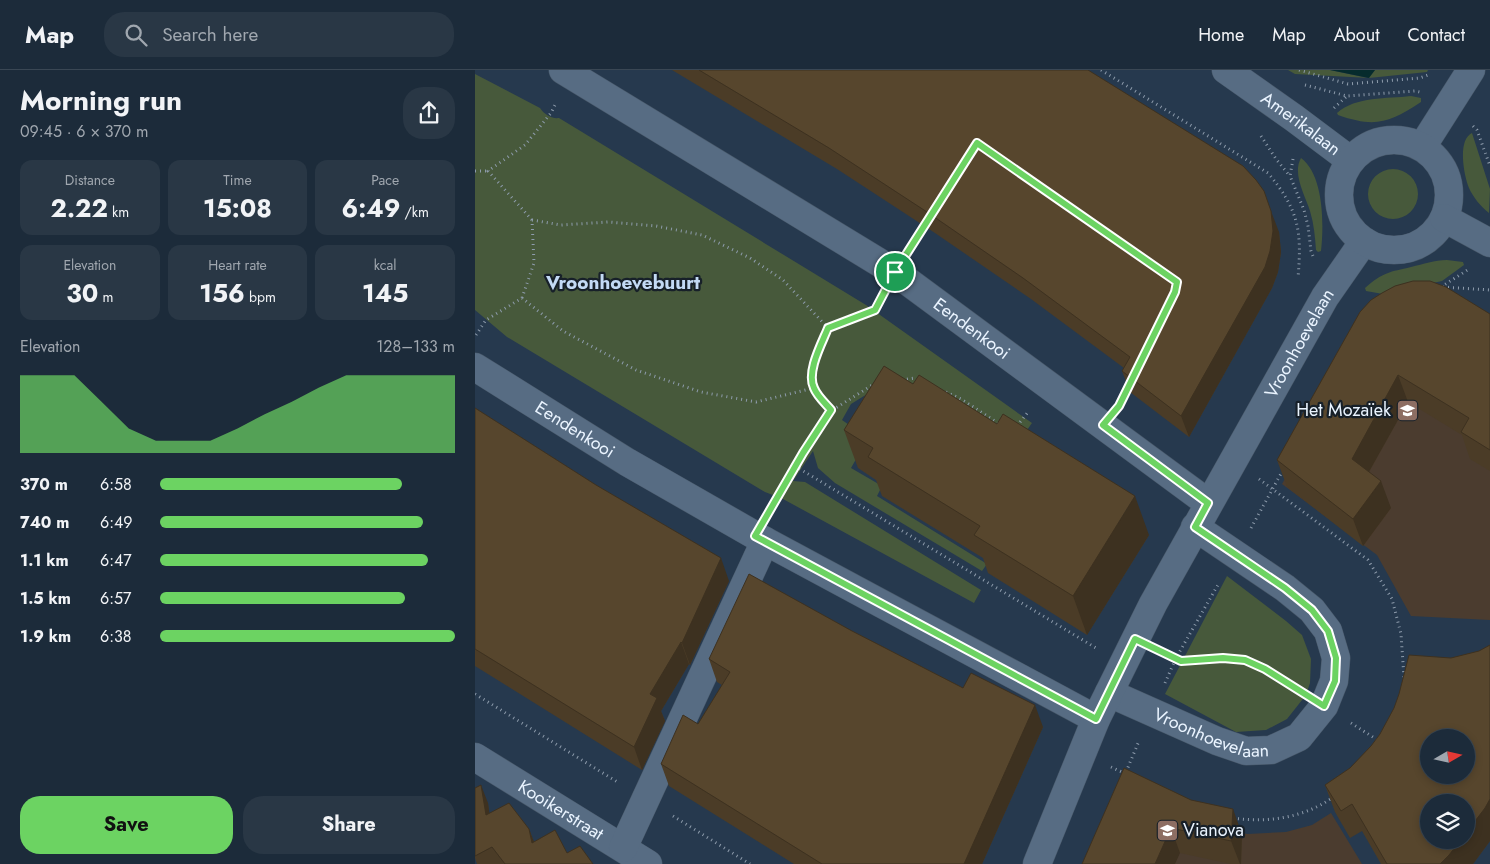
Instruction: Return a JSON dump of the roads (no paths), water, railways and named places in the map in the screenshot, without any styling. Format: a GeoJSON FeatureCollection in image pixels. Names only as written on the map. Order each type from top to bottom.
{"type":"FeatureCollection","features":[{"type":"Feature","properties":{"kind":"street","name":"Amerikalaan"},"geometry":{"type":"LineString","coordinates":[[1226,70],[1351,160]]}},
{"type":"Feature","properties":{"kind":"street","name":"Eendenkooi"},"geometry":{"type":"LineString","coordinates":[[570,72],[895,272],[1208,503]]}},
{"type":"Feature","properties":{"kind":"street"},"geometry":{"type":"LineString","coordinates":[[1422,147],[1460,87]]}},
{"type":"Feature","properties":{"kind":"street"},"geometry":{"type":"LineString","coordinates":[[1392,139],[1407,141],[1422,147],[1437,160],[1447,178],[1450,198],[1444,218],[1434,234],[1419,245],[1400,250],[1381,249],[1364,241],[1353,231],[1344,218],[1339,204],[1339,188],[1343,174],[1351,160],[1362,150],[1376,142],[1392,139]]}},
{"type":"Feature","properties":{"kind":"street"},"geometry":{"type":"LineString","coordinates":[[1444,218],[1489,242]]}},
{"type":"Feature","properties":{"kind":"street","name":"Vroonhoevelaan"},"geometry":{"type":"LineString","coordinates":[[1037,864],[1096,719],[1153,604],[1208,503],[1330,290],[1364,241]]}},
{"type":"Feature","properties":{"kind":"street","name":"Eendenkooi"},"geometry":{"type":"LineString","coordinates":[[475,367],[627,462],[760,539],[1096,719]]}},
{"type":"Feature","properties":{"kind":"street","name":"Vroonhoevelaan"},"geometry":{"type":"LineString","coordinates":[[1109,693],[1217,741],[1246,751],[1271,750],[1299,737],[1324,706],[1335,681],[1336,658],[1328,631],[1323,624],[1312,610],[1285,588],[1195,527]]}},
{"type":"Feature","properties":{"kind":"street"},"geometry":{"type":"LineString","coordinates":[[623,848],[760,539]]}},
{"type":"Feature","properties":{"kind":"street","name":"Kooikerstraat"},"geometry":{"type":"LineString","coordinates":[[475,757],[648,864]]}},
{"type":"Feature","properties":{"kind":"place","name":"Het Mozaïek"},"geometry":{"type":"Point","coordinates":[1407,410]}},
{"type":"Feature","properties":{"kind":"place","name":"Vianova"},"geometry":{"type":"Point","coordinates":[1167,830]}},
{"type":"Feature","properties":{"kind":"district","name":"Vroonhoevebuurt"},"geometry":{"type":"Point","coordinates":[623,282]}}]}
